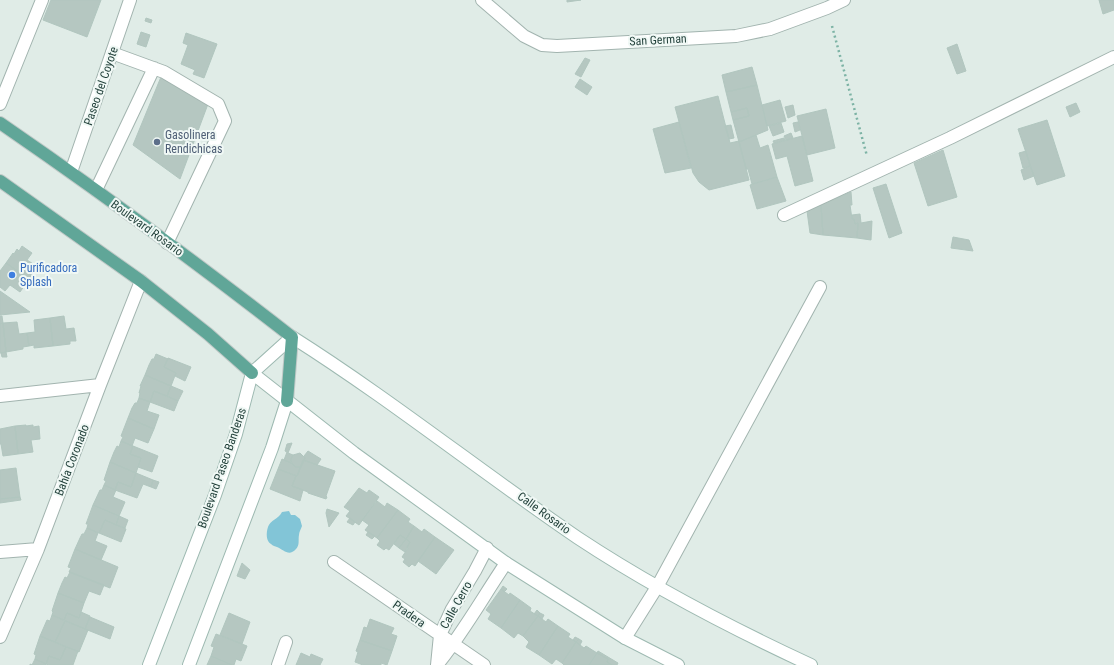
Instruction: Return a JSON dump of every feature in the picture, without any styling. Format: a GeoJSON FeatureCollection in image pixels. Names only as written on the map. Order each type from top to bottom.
{"type":"FeatureCollection","features":[{"type":"Feature","properties":{"kind":"main road","name":"Boulevard Rosario"},"geometry":{"type":"LineString","coordinates":[[0,123],[96,190],[292,337]]}},
{"type":"Feature","properties":{"kind":"main road"},"geometry":{"type":"LineString","coordinates":[[0,181],[141,281],[208,334],[252,374]]}},
{"type":"Feature","properties":{"kind":"main road"},"geometry":{"type":"LineString","coordinates":[[287,401],[292,337]]}},
{"type":"Feature","properties":{"kind":"street"},"geometry":{"type":"LineString","coordinates":[[0,104],[42,0]]}},
{"type":"Feature","properties":{"kind":"street","name":"Paseo del Coyote"},"geometry":{"type":"LineString","coordinates":[[71,172],[130,0]]}},
{"type":"Feature","properties":{"kind":"street","name":"San German"},"geometry":{"type":"LineString","coordinates":[[482,0],[524,36],[542,45],[558,46],[736,36],[770,29],[827,8],[844,0]]}},
{"type":"Feature","properties":{"kind":"street"},"geometry":{"type":"LineString","coordinates":[[112,53],[164,72],[218,104],[225,121],[167,243]]}},
{"type":"Feature","properties":{"kind":"street"},"geometry":{"type":"LineString","coordinates":[[784,215],[950,138],[1114,57]]}},
{"type":"Feature","properties":{"kind":"street"},"geometry":{"type":"LineString","coordinates":[[96,190],[154,68]]}},
{"type":"Feature","properties":{"kind":"street","name":"Bahía Coronado"},"geometry":{"type":"LineString","coordinates":[[0,637],[38,549],[141,281]]}},
{"type":"Feature","properties":{"kind":"street"},"geometry":{"type":"LineString","coordinates":[[625,638],[657,587],[820,287]]}},
{"type":"Feature","properties":{"kind":"street"},"geometry":{"type":"LineString","coordinates":[[292,337],[252,374],[354,453],[506,563],[625,638],[678,665]]}},
{"type":"Feature","properties":{"kind":"street","name":"Calle Rosario"},"geometry":{"type":"LineString","coordinates":[[292,337],[339,367],[578,538],[657,587],[748,636],[811,665]]}},
{"type":"Feature","properties":{"kind":"street","name":"Boulevard Paseo Banderas"},"geometry":{"type":"LineString","coordinates":[[149,665],[215,495],[236,434],[252,374]]}},
{"type":"Feature","properties":{"kind":"street"},"geometry":{"type":"LineString","coordinates":[[0,396],[100,385]]}},
{"type":"Feature","properties":{"kind":"street"},"geometry":{"type":"LineString","coordinates":[[189,665],[272,448],[287,401]]}},
{"type":"Feature","properties":{"kind":"street","name":"Calle Cerro"},"geometry":{"type":"LineString","coordinates":[[437,665],[440,635],[452,609],[487,548]]}},
{"type":"Feature","properties":{"kind":"street"},"geometry":{"type":"LineString","coordinates":[[0,552],[38,549]]}},
{"type":"Feature","properties":{"kind":"street","name":"Pradera"},"geometry":{"type":"LineString","coordinates":[[334,562],[484,665]]}},
{"type":"Feature","properties":{"kind":"street","name":"Calle Cerro"},"geometry":{"type":"LineString","coordinates":[[437,665],[454,644],[506,563]]}},
{"type":"Feature","properties":{"kind":"street"},"geometry":{"type":"LineString","coordinates":[[278,665],[286,642]]}},
{"type":"Feature","properties":{"kind":"path"},"geometry":{"type":"LineString","coordinates":[[827,8],[873,174]]}},
{"type":"Feature","properties":{"kind":"water"},"geometry":{"type":"Polygon","coordinates":[[[289,511],[291,515],[295,515],[300,519],[302,526],[299,533],[297,547],[289,553],[269,543],[267,534],[269,525],[282,512],[289,511]]]}},
{"type":"Feature","properties":{"kind":"building"},"geometry":{"type":"Polygon","coordinates":[[[51,0],[101,0],[87,37],[43,20],[51,0]]]}},
{"type":"Feature","properties":{"kind":"building"},"geometry":{"type":"Polygon","coordinates":[[[567,0],[581,0],[567,2],[567,0]]]}},
{"type":"Feature","properties":{"kind":"building"},"geometry":{"type":"Polygon","coordinates":[[[1099,0],[1114,0],[1114,10],[1103,14],[1099,0]]]}},
{"type":"Feature","properties":{"kind":"building"},"geometry":{"type":"Polygon","coordinates":[[[146,18],[152,20],[151,23],[145,21],[146,18]]]}},
{"type":"Feature","properties":{"kind":"building"},"geometry":{"type":"Polygon","coordinates":[[[141,32],[150,35],[146,47],[137,44],[141,32]]]}},
{"type":"Feature","properties":{"kind":"building"},"geometry":{"type":"Polygon","coordinates":[[[186,33],[217,44],[204,78],[193,74],[195,70],[181,64],[188,45],[183,43],[186,33]]]}},
{"type":"Feature","properties":{"kind":"building"},"geometry":{"type":"Polygon","coordinates":[[[957,44],[966,71],[957,74],[947,48],[957,44]]]}},
{"type":"Feature","properties":{"kind":"building"},"geometry":{"type":"Polygon","coordinates":[[[585,58],[590,60],[581,77],[575,74],[585,58]]]}},
{"type":"Feature","properties":{"kind":"building"},"geometry":{"type":"Polygon","coordinates":[[[752,67],[757,85],[726,92],[722,75],[752,67]]]}},
{"type":"Feature","properties":{"kind":"building"},"geometry":{"type":"Polygon","coordinates":[[[163,72],[208,104],[180,179],[133,145],[163,72]]]}},
{"type":"Feature","properties":{"kind":"building"},"geometry":{"type":"Polygon","coordinates":[[[580,79],[592,87],[587,95],[575,87],[580,79]]]}},
{"type":"Feature","properties":{"kind":"building"},"geometry":{"type":"Polygon","coordinates":[[[757,85],[768,130],[739,142],[733,120],[749,116],[747,108],[731,112],[726,92],[757,85]]]}},
{"type":"Feature","properties":{"kind":"building"},"geometry":{"type":"Polygon","coordinates":[[[718,96],[730,143],[739,141],[749,180],[709,190],[699,182],[693,173],[675,107],[718,96]]]}},
{"type":"Feature","properties":{"kind":"building"},"geometry":{"type":"Polygon","coordinates":[[[780,100],[786,121],[767,126],[762,105],[780,100]]]}},
{"type":"Feature","properties":{"kind":"building"},"geometry":{"type":"Polygon","coordinates":[[[1076,103],[1080,112],[1070,117],[1066,107],[1076,103]]]}},
{"type":"Feature","properties":{"kind":"building"},"geometry":{"type":"Polygon","coordinates":[[[793,105],[795,115],[788,118],[785,107],[793,105]]]}},
{"type":"Feature","properties":{"kind":"building"},"geometry":{"type":"Polygon","coordinates":[[[747,108],[749,116],[733,120],[731,112],[747,108]]]}},
{"type":"Feature","properties":{"kind":"building"},"geometry":{"type":"Polygon","coordinates":[[[826,109],[835,148],[807,155],[797,116],[826,109]]]}},
{"type":"Feature","properties":{"kind":"building"},"geometry":{"type":"Polygon","coordinates":[[[1047,120],[1065,176],[1037,185],[1018,129],[1047,120]]]}},
{"type":"Feature","properties":{"kind":"building"},"geometry":{"type":"Polygon","coordinates":[[[679,122],[691,168],[665,173],[653,129],[679,122]]]}},
{"type":"Feature","properties":{"kind":"building"},"geometry":{"type":"Polygon","coordinates":[[[798,122],[800,130],[795,132],[793,123],[798,122]]]}},
{"type":"Feature","properties":{"kind":"building"},"geometry":{"type":"Polygon","coordinates":[[[781,123],[784,132],[773,136],[769,126],[781,123]]]}},
{"type":"Feature","properties":{"kind":"building"},"geometry":{"type":"Polygon","coordinates":[[[731,125],[734,138],[729,139],[725,126],[731,125]]]}},
{"type":"Feature","properties":{"kind":"building"},"geometry":{"type":"Polygon","coordinates":[[[791,133],[793,138],[786,140],[784,136],[791,133]]]}},
{"type":"Feature","properties":{"kind":"building"},"geometry":{"type":"Polygon","coordinates":[[[756,135],[760,148],[768,145],[777,177],[752,184],[748,169],[746,169],[739,142],[756,135]]]}},
{"type":"Feature","properties":{"kind":"building"},"geometry":{"type":"Polygon","coordinates":[[[802,136],[813,181],[795,186],[787,156],[776,159],[772,144],[802,136]]]}},
{"type":"Feature","properties":{"kind":"building"},"geometry":{"type":"Polygon","coordinates":[[[784,138],[785,140],[774,143],[773,141],[784,138]]]}},
{"type":"Feature","properties":{"kind":"building"},"geometry":{"type":"Polygon","coordinates":[[[943,150],[957,197],[928,206],[914,163],[943,150]]]}},
{"type":"Feature","properties":{"kind":"building"},"geometry":{"type":"Polygon","coordinates":[[[1026,151],[1030,166],[1023,168],[1019,153],[1026,151]]]}},
{"type":"Feature","properties":{"kind":"building"},"geometry":{"type":"Polygon","coordinates":[[[1030,166],[1034,176],[1024,180],[1021,170],[1030,166]]]}},
{"type":"Feature","properties":{"kind":"building"},"geometry":{"type":"Polygon","coordinates":[[[777,177],[786,201],[757,209],[750,185],[777,177]]]}},
{"type":"Feature","properties":{"kind":"building"},"geometry":{"type":"Polygon","coordinates":[[[886,184],[902,233],[889,238],[873,188],[886,184]]]}},
{"type":"Feature","properties":{"kind":"building"},"geometry":{"type":"Polygon","coordinates":[[[851,192],[852,205],[850,205],[852,219],[854,219],[855,224],[858,223],[857,238],[823,235],[821,205],[851,192]]]}},
{"type":"Feature","properties":{"kind":"building"},"geometry":{"type":"Polygon","coordinates":[[[821,205],[823,235],[810,233],[807,211],[821,205]]]}},
{"type":"Feature","properties":{"kind":"building"},"geometry":{"type":"Polygon","coordinates":[[[860,214],[861,223],[872,221],[871,240],[857,238],[858,223],[855,224],[854,219],[852,219],[852,215],[860,214]]]}},
{"type":"Feature","properties":{"kind":"building"},"geometry":{"type":"Polygon","coordinates":[[[953,237],[969,240],[973,251],[951,248],[953,237]]]}},
{"type":"Feature","properties":{"kind":"building"},"geometry":{"type":"Polygon","coordinates":[[[22,246],[32,253],[27,260],[38,267],[29,279],[6,263],[13,253],[14,254],[17,249],[19,251],[22,246]]]}},
{"type":"Feature","properties":{"kind":"building","name":"Purificadora Splash"},"geometry":{"type":"Polygon","coordinates":[[[6,263],[29,279],[20,292],[10,285],[5,291],[0,287],[0,271],[6,263]]]}},
{"type":"Feature","properties":{"kind":"building"},"geometry":{"type":"Polygon","coordinates":[[[0,291],[30,312],[0,315],[0,291]]]}},
{"type":"Feature","properties":{"kind":"building"},"geometry":{"type":"Polygon","coordinates":[[[0,316],[2,316],[3,323],[0,324],[0,316]]]}},
{"type":"Feature","properties":{"kind":"building"},"geometry":{"type":"Polygon","coordinates":[[[64,316],[66,329],[74,328],[76,341],[70,341],[70,344],[53,346],[50,318],[64,316]]]}},
{"type":"Feature","properties":{"kind":"building"},"geometry":{"type":"Polygon","coordinates":[[[50,318],[53,346],[34,348],[34,345],[29,346],[27,333],[35,332],[34,320],[50,318]]]}},
{"type":"Feature","properties":{"kind":"building"},"geometry":{"type":"Polygon","coordinates":[[[17,322],[19,334],[27,333],[29,346],[23,347],[23,349],[6,352],[3,323],[17,322]]]}},
{"type":"Feature","properties":{"kind":"building"},"geometry":{"type":"Polygon","coordinates":[[[3,323],[6,352],[0,353],[0,324],[3,323]]]}},
{"type":"Feature","properties":{"kind":"building"},"geometry":{"type":"Polygon","coordinates":[[[6,352],[7,357],[2,357],[1,353],[6,352]]]}},
{"type":"Feature","properties":{"kind":"building"},"geometry":{"type":"Polygon","coordinates":[[[156,354],[168,359],[164,367],[176,373],[171,386],[145,375],[152,359],[154,359],[156,354]]]}},
{"type":"Feature","properties":{"kind":"building"},"geometry":{"type":"Polygon","coordinates":[[[168,358],[191,367],[185,381],[175,376],[176,373],[164,367],[168,358]]]}},
{"type":"Feature","properties":{"kind":"building"},"geometry":{"type":"Polygon","coordinates":[[[145,375],[171,386],[167,396],[154,391],[150,402],[139,398],[140,386],[145,375]]]}},
{"type":"Feature","properties":{"kind":"building"},"geometry":{"type":"Polygon","coordinates":[[[171,386],[183,391],[178,401],[167,396],[171,386]]]}},
{"type":"Feature","properties":{"kind":"building"},"geometry":{"type":"Polygon","coordinates":[[[154,391],[178,401],[174,411],[150,402],[154,391]]]}},
{"type":"Feature","properties":{"kind":"building"},"geometry":{"type":"Polygon","coordinates":[[[139,398],[150,402],[147,411],[159,415],[154,429],[128,418],[132,408],[135,403],[137,403],[139,398]]]}},
{"type":"Feature","properties":{"kind":"building"},"geometry":{"type":"Polygon","coordinates":[[[128,418],[154,429],[148,443],[135,438],[132,446],[121,441],[123,437],[121,436],[128,418]]]}},
{"type":"Feature","properties":{"kind":"building"},"geometry":{"type":"Polygon","coordinates":[[[33,425],[33,427],[39,426],[40,439],[31,440],[33,452],[18,454],[15,426],[33,425]]]}},
{"type":"Feature","properties":{"kind":"building"},"geometry":{"type":"Polygon","coordinates":[[[15,426],[18,454],[3,456],[0,444],[0,429],[15,426]]]}},
{"type":"Feature","properties":{"kind":"building"},"geometry":{"type":"Polygon","coordinates":[[[121,441],[133,446],[130,454],[141,458],[136,473],[110,462],[117,446],[119,447],[121,441]]]}},
{"type":"Feature","properties":{"kind":"building"},"geometry":{"type":"Polygon","coordinates":[[[292,443],[288,453],[293,455],[291,463],[284,460],[287,452],[285,451],[287,444],[292,443]]]}},
{"type":"Feature","properties":{"kind":"building"},"geometry":{"type":"Polygon","coordinates":[[[133,446],[158,456],[152,472],[138,467],[141,458],[130,454],[133,446]]]}},
{"type":"Feature","properties":{"kind":"building"},"geometry":{"type":"Polygon","coordinates":[[[308,451],[321,459],[317,465],[304,460],[304,456],[308,451]]]}},
{"type":"Feature","properties":{"kind":"building"},"geometry":{"type":"Polygon","coordinates":[[[300,453],[305,458],[301,467],[296,467],[292,464],[291,459],[293,455],[300,453]]]}},
{"type":"Feature","properties":{"kind":"building"},"geometry":{"type":"Polygon","coordinates":[[[282,459],[296,467],[301,467],[297,476],[278,469],[282,459]]]}},
{"type":"Feature","properties":{"kind":"building"},"geometry":{"type":"Polygon","coordinates":[[[303,460],[335,471],[326,499],[292,486],[303,460]]]}},
{"type":"Feature","properties":{"kind":"building"},"geometry":{"type":"Polygon","coordinates":[[[110,462],[136,473],[131,487],[118,482],[115,490],[104,485],[106,481],[104,480],[110,462]]]}},
{"type":"Feature","properties":{"kind":"building"},"geometry":{"type":"Polygon","coordinates":[[[16,468],[20,497],[0,499],[0,470],[16,468]]]}},
{"type":"Feature","properties":{"kind":"building"},"geometry":{"type":"Polygon","coordinates":[[[278,469],[296,476],[292,486],[303,490],[300,501],[270,489],[278,469]]]}},
{"type":"Feature","properties":{"kind":"building"},"geometry":{"type":"Polygon","coordinates":[[[136,473],[153,480],[151,487],[143,484],[137,498],[115,490],[118,482],[131,487],[136,473]]]}},
{"type":"Feature","properties":{"kind":"building"},"geometry":{"type":"Polygon","coordinates":[[[153,480],[159,482],[156,489],[151,487],[153,480]]]}},
{"type":"Feature","properties":{"kind":"building"},"geometry":{"type":"Polygon","coordinates":[[[104,485],[116,490],[113,497],[125,502],[119,516],[93,505],[104,485]]]}},
{"type":"Feature","properties":{"kind":"building"},"geometry":{"type":"Polygon","coordinates":[[[359,488],[367,493],[369,490],[379,497],[359,525],[346,516],[350,511],[344,507],[359,488]]]}},
{"type":"Feature","properties":{"kind":"building"},"geometry":{"type":"Polygon","coordinates":[[[20,497],[21,500],[0,503],[0,499],[20,497]]]}},
{"type":"Feature","properties":{"kind":"building"},"geometry":{"type":"Polygon","coordinates":[[[377,501],[385,507],[387,503],[398,510],[377,538],[365,530],[369,525],[362,520],[377,501]]]}},
{"type":"Feature","properties":{"kind":"building"},"geometry":{"type":"Polygon","coordinates":[[[93,505],[119,516],[116,525],[105,520],[99,533],[87,528],[88,524],[86,524],[93,505]]]}},
{"type":"Feature","properties":{"kind":"building"},"geometry":{"type":"Polygon","coordinates":[[[327,509],[339,513],[329,527],[326,513],[327,509]]]}},
{"type":"Feature","properties":{"kind":"building"},"geometry":{"type":"Polygon","coordinates":[[[398,510],[410,519],[408,522],[414,526],[406,539],[400,535],[389,550],[386,548],[384,550],[377,545],[380,541],[377,538],[398,510]]]}},
{"type":"Feature","properties":{"kind":"building"},"geometry":{"type":"Polygon","coordinates":[[[119,516],[128,520],[125,528],[116,525],[119,516]]]}},
{"type":"Feature","properties":{"kind":"building"},"geometry":{"type":"Polygon","coordinates":[[[350,518],[355,522],[353,525],[347,522],[350,518]]]}},
{"type":"Feature","properties":{"kind":"building"},"geometry":{"type":"Polygon","coordinates":[[[105,520],[126,529],[121,542],[99,533],[105,520]]]}},
{"type":"Feature","properties":{"kind":"building"},"geometry":{"type":"Polygon","coordinates":[[[414,526],[422,532],[424,529],[435,537],[415,566],[412,564],[409,567],[403,562],[405,559],[402,557],[410,542],[406,539],[414,526]]]}},
{"type":"Feature","properties":{"kind":"building"},"geometry":{"type":"Polygon","coordinates":[[[87,528],[98,533],[95,541],[107,546],[101,560],[75,549],[82,534],[84,534],[87,528]]]}},
{"type":"Feature","properties":{"kind":"building"},"geometry":{"type":"Polygon","coordinates":[[[368,532],[375,536],[372,539],[366,535],[368,532]]]}},
{"type":"Feature","properties":{"kind":"building"},"geometry":{"type":"Polygon","coordinates":[[[400,535],[406,539],[399,548],[394,544],[400,535]]]}},
{"type":"Feature","properties":{"kind":"building"},"geometry":{"type":"Polygon","coordinates":[[[435,537],[454,550],[436,574],[418,561],[435,537]]]}},
{"type":"Feature","properties":{"kind":"building"},"geometry":{"type":"Polygon","coordinates":[[[406,539],[410,542],[405,552],[399,548],[406,539]]]}},
{"type":"Feature","properties":{"kind":"building"},"geometry":{"type":"Polygon","coordinates":[[[75,549],[118,567],[110,588],[69,572],[71,568],[68,567],[75,549]]]}},
{"type":"Feature","properties":{"kind":"building"},"geometry":{"type":"Polygon","coordinates":[[[242,563],[250,570],[245,579],[237,576],[242,563]]]}},
{"type":"Feature","properties":{"kind":"building"},"geometry":{"type":"Polygon","coordinates":[[[70,572],[104,585],[100,595],[89,591],[84,603],[58,593],[65,577],[67,578],[70,572]]]}},
{"type":"Feature","properties":{"kind":"building"},"geometry":{"type":"Polygon","coordinates":[[[503,586],[507,589],[504,592],[501,589],[503,586]]]}},
{"type":"Feature","properties":{"kind":"building"},"geometry":{"type":"Polygon","coordinates":[[[501,589],[520,600],[501,628],[488,619],[491,614],[486,610],[501,589]]]}},
{"type":"Feature","properties":{"kind":"building"},"geometry":{"type":"Polygon","coordinates":[[[58,593],[84,603],[79,618],[67,613],[64,620],[52,615],[58,593]]]}},
{"type":"Feature","properties":{"kind":"building"},"geometry":{"type":"Polygon","coordinates":[[[520,600],[531,608],[530,611],[538,616],[523,636],[518,633],[514,638],[501,628],[520,600]]]}},
{"type":"Feature","properties":{"kind":"building"},"geometry":{"type":"Polygon","coordinates":[[[537,610],[540,613],[538,616],[534,614],[537,610]]]}},
{"type":"Feature","properties":{"kind":"building"},"geometry":{"type":"Polygon","coordinates":[[[81,612],[90,616],[85,629],[64,620],[67,613],[79,618],[81,612]]]}},
{"type":"Feature","properties":{"kind":"building"},"geometry":{"type":"Polygon","coordinates":[[[229,613],[250,622],[242,644],[220,635],[229,613]]]}},
{"type":"Feature","properties":{"kind":"building"},"geometry":{"type":"Polygon","coordinates":[[[540,613],[544,615],[542,619],[538,616],[540,613]]]}},
{"type":"Feature","properties":{"kind":"building"},"geometry":{"type":"Polygon","coordinates":[[[52,615],[65,621],[55,642],[40,636],[47,620],[50,621],[52,615]]]}},
{"type":"Feature","properties":{"kind":"building"},"geometry":{"type":"Polygon","coordinates":[[[538,616],[546,622],[548,619],[558,626],[539,655],[526,647],[529,642],[523,636],[538,616]]]}},
{"type":"Feature","properties":{"kind":"building"},"geometry":{"type":"Polygon","coordinates":[[[90,617],[114,627],[110,639],[85,629],[90,617]]]}},
{"type":"Feature","properties":{"kind":"building"},"geometry":{"type":"Polygon","coordinates":[[[370,619],[394,628],[391,634],[397,636],[392,651],[360,640],[364,627],[367,628],[370,619]]]}},
{"type":"Feature","properties":{"kind":"building"},"geometry":{"type":"Polygon","coordinates":[[[65,621],[88,630],[79,652],[55,642],[65,621]]]}},
{"type":"Feature","properties":{"kind":"building"},"geometry":{"type":"Polygon","coordinates":[[[558,626],[570,634],[568,637],[576,642],[562,663],[556,659],[552,664],[539,655],[558,626]]]}},
{"type":"Feature","properties":{"kind":"building"},"geometry":{"type":"Polygon","coordinates":[[[216,634],[247,646],[241,661],[236,659],[234,665],[232,665],[211,656],[214,647],[211,646],[216,634]]]}},
{"type":"Feature","properties":{"kind":"building"},"geometry":{"type":"Polygon","coordinates":[[[40,636],[66,647],[60,660],[49,656],[46,664],[35,659],[36,655],[34,654],[40,636]]]}},
{"type":"Feature","properties":{"kind":"building"},"geometry":{"type":"Polygon","coordinates":[[[575,637],[579,639],[576,642],[573,640],[575,637]]]}},
{"type":"Feature","properties":{"kind":"building"},"geometry":{"type":"Polygon","coordinates":[[[579,639],[582,641],[580,645],[576,642],[579,639]]]}},
{"type":"Feature","properties":{"kind":"building"},"geometry":{"type":"Polygon","coordinates":[[[360,640],[392,651],[387,665],[381,663],[381,665],[363,665],[355,662],[358,652],[356,651],[360,640]]]}},
{"type":"Feature","properties":{"kind":"building"},"geometry":{"type":"Polygon","coordinates":[[[576,642],[584,648],[586,646],[597,653],[589,665],[564,665],[562,663],[576,642]]]}},
{"type":"Feature","properties":{"kind":"building"},"geometry":{"type":"Polygon","coordinates":[[[66,647],[78,651],[73,665],[46,664],[49,656],[60,660],[66,647]]]}},
{"type":"Feature","properties":{"kind":"building"},"geometry":{"type":"Polygon","coordinates":[[[598,651],[618,663],[617,665],[612,665],[607,662],[608,659],[597,653],[598,651]]]}},
{"type":"Feature","properties":{"kind":"building"},"geometry":{"type":"Polygon","coordinates":[[[301,653],[310,657],[311,654],[323,659],[320,665],[296,665],[301,653]]]}},
{"type":"Feature","properties":{"kind":"building"},"geometry":{"type":"Polygon","coordinates":[[[597,653],[608,659],[607,662],[612,665],[589,665],[597,653]]]}},
{"type":"Feature","properties":{"kind":"building"},"geometry":{"type":"Polygon","coordinates":[[[211,656],[232,665],[207,665],[211,656]]]}},
{"type":"Feature","properties":{"kind":"building"},"geometry":{"type":"Polygon","coordinates":[[[35,659],[46,664],[46,665],[32,665],[35,659]]]}},
{"type":"Feature","properties":{"kind":"place","name":"Gasolinera Rendichicas"},"geometry":{"type":"Point","coordinates":[157,142]}},
{"type":"Feature","properties":{"kind":"place","name":"Purificadora Splash"},"geometry":{"type":"Point","coordinates":[12,275]}}]}
